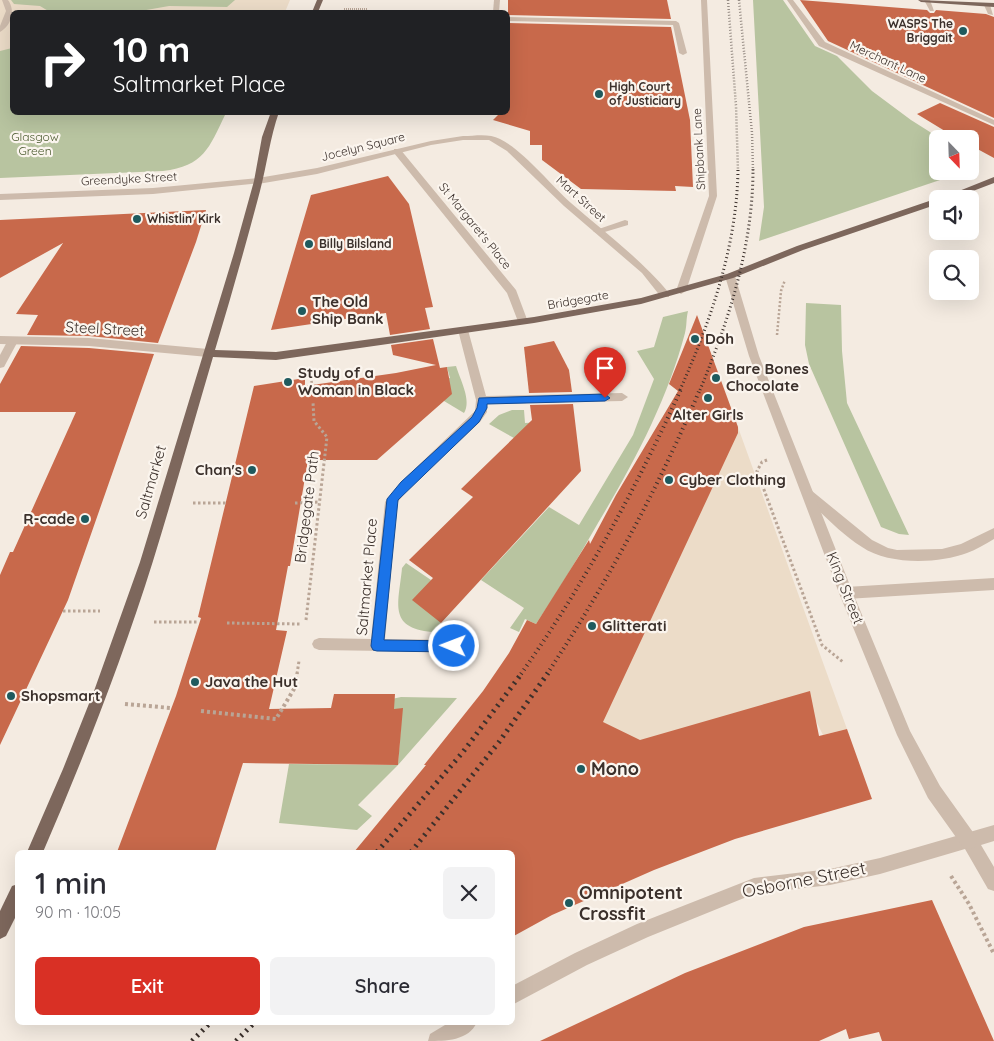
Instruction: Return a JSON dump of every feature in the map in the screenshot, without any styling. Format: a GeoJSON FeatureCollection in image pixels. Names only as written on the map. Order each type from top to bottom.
{"type":"FeatureCollection","features":[{"type":"Feature","properties":{"kind":"main road"},"geometry":{"type":"LineString","coordinates":[[921,0],[991,5]]}},
{"type":"Feature","properties":{"kind":"main road","name":"Saltmarket"},"geometry":{"type":"LineString","coordinates":[[36,850],[97,701],[128,617],[165,503],[258,182],[266,137],[273,115]]}},
{"type":"Feature","properties":{"kind":"main road"},"geometry":{"type":"LineString","coordinates":[[968,190],[994,180]]}},
{"type":"Feature","properties":{"kind":"main road","name":"Bridgegate"},"geometry":{"type":"LineString","coordinates":[[208,352],[276,356],[591,311],[681,291],[730,276],[800,248],[929,204]]}},
{"type":"Feature","properties":{"kind":"main road"},"geometry":{"type":"LineString","coordinates":[[0,930],[15,898]]}},
{"type":"Feature","properties":{"kind":"street"},"geometry":{"type":"LineString","coordinates":[[1,28],[10,11],[9,4],[5,0]]}},
{"type":"Feature","properties":{"kind":"street","name":"Shipbank Lane"},"geometry":{"type":"LineString","coordinates":[[681,291],[713,196],[704,0]]}},
{"type":"Feature","properties":{"kind":"street","name":"Merchant Lane"},"geometry":{"type":"LineString","coordinates":[[790,0],[822,44],[994,123]]}},
{"type":"Feature","properties":{"kind":"street"},"geometry":{"type":"LineString","coordinates":[[927,0],[932,10]]}},
{"type":"Feature","properties":{"kind":"street"},"geometry":{"type":"LineString","coordinates":[[991,5],[991,14]]}},
{"type":"Feature","properties":{"kind":"street"},"geometry":{"type":"LineString","coordinates":[[510,19],[676,23],[683,53]]}},
{"type":"Feature","properties":{"kind":"street","name":"Jocelyn Square"},"geometry":{"type":"LineString","coordinates":[[258,182],[317,171],[445,140],[473,137]]}},
{"type":"Feature","properties":{"kind":"street","name":"Mart Street"},"geometry":{"type":"LineString","coordinates":[[473,137],[490,138],[504,144],[598,231],[645,271],[665,295]]}},
{"type":"Feature","properties":{"kind":"street","name":"St Margaret's Place"},"geometry":{"type":"LineString","coordinates":[[397,151],[512,292],[523,322]]}},
{"type":"Feature","properties":{"kind":"street","name":"Greendyke Street"},"geometry":{"type":"LineString","coordinates":[[0,197],[153,191],[258,182]]}},
{"type":"Feature","properties":{"kind":"street"},"geometry":{"type":"LineString","coordinates":[[598,231],[625,223]]}},
{"type":"Feature","properties":{"kind":"street","name":"King Street"},"geometry":{"type":"LineString","coordinates":[[730,276],[754,356],[846,593],[915,758],[934,792],[969,841],[994,883]]}},
{"type":"Feature","properties":{"kind":"street"},"geometry":{"type":"LineString","coordinates":[[463,330],[482,400],[622,397]]}},
{"type":"Feature","properties":{"kind":"street","name":"Steel Street"},"geometry":{"type":"LineString","coordinates":[[0,340],[89,342],[208,352]]}},
{"type":"Feature","properties":{"kind":"street"},"geometry":{"type":"LineString","coordinates":[[0,364],[13,341]]}},
{"type":"Feature","properties":{"kind":"street","name":"Saltmarket Place"},"geometry":{"type":"LineString","coordinates":[[377,646],[391,502],[405,485],[476,419],[482,408],[482,400]]}},
{"type":"Feature","properties":{"kind":"street"},"geometry":{"type":"LineString","coordinates":[[808,494],[867,544],[886,553],[902,555],[942,554],[964,549],[994,533]]}},
{"type":"Feature","properties":{"kind":"street"},"geometry":{"type":"LineString","coordinates":[[846,593],[994,584]]}},
{"type":"Feature","properties":{"kind":"street","name":"Saltmarket Place"},"geometry":{"type":"LineString","coordinates":[[319,644],[454,646]]}},
{"type":"Feature","properties":{"kind":"street","name":"Osborne Street"},"geometry":{"type":"LineString","coordinates":[[515,994],[581,959],[643,930],[754,886],[830,877],[994,833]]}},
{"type":"Feature","properties":{"kind":"street"},"geometry":{"type":"LineString","coordinates":[[437,1041],[463,1025]]}},
{"type":"Feature","properties":{"kind":"path"},"geometry":{"type":"LineString","coordinates":[[344,9],[368,9]]}},
{"type":"Feature","properties":{"kind":"path","name":"Bridgegate Path"},"geometry":{"type":"LineString","coordinates":[[306,618],[327,437],[314,421],[313,402]]}},
{"type":"Feature","properties":{"kind":"path"},"geometry":{"type":"LineString","coordinates":[[295,502],[319,502]]}},
{"type":"Feature","properties":{"kind":"path"},"geometry":{"type":"LineString","coordinates":[[165,503],[226,503]]}},
{"type":"Feature","properties":{"kind":"path"},"geometry":{"type":"LineString","coordinates":[[63,611],[200,622]]}},
{"type":"Feature","properties":{"kind":"path"},"geometry":{"type":"LineString","coordinates":[[226,623],[305,624]]}},
{"type":"Feature","properties":{"kind":"path"},"geometry":{"type":"LineString","coordinates":[[201,711],[276,719],[294,689],[301,652]]}},
{"type":"Feature","properties":{"kind":"path"},"geometry":{"type":"LineString","coordinates":[[97,701],[171,708]]}},
{"type":"Feature","properties":{"kind":"green space","name":"Glasgow Green"},"geometry":{"type":"Polygon","coordinates":[[[0,0],[263,0],[258,10],[10,10],[10,115],[225,115],[203,154],[188,165],[177,169],[0,178],[0,0]]]}},
{"type":"Feature","properties":{"kind":"green space"},"geometry":{"type":"Polygon","coordinates":[[[753,0],[783,0],[815,46],[837,56],[872,91],[929,131],[929,180],[940,180],[759,241],[764,207],[753,0]]]}},
{"type":"Feature","properties":{"kind":"green space"},"geometry":{"type":"Polygon","coordinates":[[[806,303],[841,305],[842,351],[847,403],[909,535],[899,534],[881,527],[809,364],[805,345],[806,303]]]}},
{"type":"Feature","properties":{"kind":"green space"},"geometry":{"type":"Polygon","coordinates":[[[688,311],[685,333],[669,383],[648,431],[624,478],[536,624],[525,619],[519,632],[510,628],[524,608],[481,580],[549,507],[579,525],[633,435],[654,379],[637,351],[654,347],[663,317],[688,311]]]}},
{"type":"Feature","properties":{"kind":"green space"},"geometry":{"type":"Polygon","coordinates":[[[456,366],[466,396],[467,402],[464,413],[444,401],[442,379],[450,378],[447,367],[456,366]]]}},
{"type":"Feature","properties":{"kind":"green space"},"geometry":{"type":"Polygon","coordinates":[[[512,410],[524,410],[525,423],[541,422],[514,438],[489,424],[499,415],[512,410]]]}},
{"type":"Feature","properties":{"kind":"green space"},"geometry":{"type":"Polygon","coordinates":[[[406,563],[431,580],[429,599],[450,613],[432,632],[408,625],[402,619],[398,602],[402,568],[406,563]]]}},
{"type":"Feature","properties":{"kind":"green space"},"geometry":{"type":"Polygon","coordinates":[[[379,694],[387,694],[387,700],[401,697],[457,698],[398,765],[402,709],[392,709],[379,694]]]}},
{"type":"Feature","properties":{"kind":"green space"},"geometry":{"type":"Polygon","coordinates":[[[289,764],[398,765],[358,805],[372,816],[357,830],[279,823],[289,764]]]}},
{"type":"Feature","properties":{"kind":"shaded area"},"geometry":{"type":"Polygon","coordinates":[[[0,0],[11,0],[14,4],[40,6],[47,10],[10,10],[10,48],[0,51],[0,0]]]}},
{"type":"Feature","properties":{"kind":"shaded area"},"geometry":{"type":"Polygon","coordinates":[[[235,0],[290,0],[286,10],[146,10],[169,6],[227,7],[235,0]]]}},
{"type":"Feature","properties":{"kind":"shaded area"},"geometry":{"type":"Polygon","coordinates":[[[724,393],[726,394],[847,729],[823,735],[816,721],[636,774],[598,731],[724,393]]]}},
{"type":"Feature","properties":{"kind":"building"},"geometry":{"type":"Polygon","coordinates":[[[508,0],[667,0],[671,19],[510,15],[510,10],[508,10],[508,0]]]}},
{"type":"Feature","properties":{"kind":"building"},"geometry":{"type":"Polygon","coordinates":[[[800,0],[927,10],[930,13],[934,13],[936,10],[986,14],[994,17],[994,118],[828,41],[800,0]]]}},
{"type":"Feature","properties":{"kind":"building","name":"High Court of Justiciary"},"geometry":{"type":"Polygon","coordinates":[[[510,23],[671,27],[690,120],[693,187],[675,186],[676,191],[581,189],[542,160],[542,145],[530,145],[530,131],[493,120],[498,115],[510,115],[510,23]]]}},
{"type":"Feature","properties":{"kind":"building"},"geometry":{"type":"Polygon","coordinates":[[[940,103],[994,127],[994,158],[979,150],[979,130],[943,130],[917,114],[940,103]]]}},
{"type":"Feature","properties":{"kind":"building"},"geometry":{"type":"Polygon","coordinates":[[[388,176],[409,204],[433,307],[425,308],[430,329],[390,335],[386,313],[271,330],[311,195],[388,176]]]}},
{"type":"Feature","properties":{"kind":"building"},"geometry":{"type":"Polygon","coordinates":[[[206,210],[158,343],[89,336],[27,335],[38,315],[16,314],[63,243],[0,278],[0,220],[206,210]]]}},
{"type":"Feature","properties":{"kind":"building"},"geometry":{"type":"Polygon","coordinates":[[[697,315],[738,427],[738,433],[603,722],[640,740],[810,691],[819,736],[847,729],[872,799],[735,839],[654,870],[552,915],[515,935],[515,850],[356,850],[426,765],[424,765],[483,691],[509,653],[527,620],[536,624],[589,540],[590,544],[616,495],[678,391],[669,384],[697,315]]]}},
{"type":"Feature","properties":{"kind":"building"},"geometry":{"type":"Polygon","coordinates":[[[433,339],[440,368],[447,367],[452,394],[377,460],[308,460],[290,566],[288,566],[276,630],[287,631],[269,709],[331,708],[334,694],[395,694],[394,709],[403,708],[398,765],[243,763],[216,850],[118,850],[176,696],[201,618],[198,617],[254,386],[305,378],[305,386],[396,373],[436,365],[393,355],[391,345],[433,339]]]}},
{"type":"Feature","properties":{"kind":"building"},"geometry":{"type":"Polygon","coordinates":[[[554,341],[569,370],[572,392],[529,393],[524,347],[554,341]]]}},
{"type":"Feature","properties":{"kind":"building"},"geometry":{"type":"Polygon","coordinates":[[[21,346],[89,348],[154,354],[68,600],[0,745],[0,575],[10,552],[13,552],[76,412],[0,412],[0,384],[21,346]]]}},
{"type":"Feature","properties":{"kind":"building"},"geometry":{"type":"Polygon","coordinates":[[[573,404],[581,471],[441,623],[412,600],[433,578],[409,560],[473,497],[461,489],[532,420],[530,405],[573,404]]]}},
{"type":"Feature","properties":{"kind":"building"},"geometry":{"type":"Polygon","coordinates":[[[932,900],[994,1041],[882,1041],[879,1032],[849,1039],[846,1029],[819,1041],[540,1041],[685,973],[804,927],[932,900]]]}},
{"type":"Feature","properties":{"kind":"railway"},"geometry":{"type":"LineString","coordinates":[[728,0],[736,106],[738,170]]}},
{"type":"Feature","properties":{"kind":"railway"},"geometry":{"type":"LineString","coordinates":[[739,0],[752,133],[753,170]]}},
{"type":"Feature","properties":{"kind":"railway"},"geometry":{"type":"LineString","coordinates":[[680,390],[702,337],[720,282],[733,226],[738,170]]}},
{"type":"Feature","properties":{"kind":"railway"},"geometry":{"type":"LineString","coordinates":[[700,390],[730,310],[744,254],[752,198],[753,170]]}},
{"type":"Feature","properties":{"kind":"railway"},"geometry":{"type":"LineString","coordinates":[[521,674],[566,606],[608,535],[681,389]]}},
{"type":"Feature","properties":{"kind":"railway"},"geometry":{"type":"LineString","coordinates":[[547,674],[611,570],[630,535],[667,463],[700,389]]}},
{"type":"Feature","properties":{"kind":"railway"},"geometry":{"type":"LineString","coordinates":[[379,850],[463,752],[522,673]]}},
{"type":"Feature","properties":{"kind":"railway"},"geometry":{"type":"LineString","coordinates":[[413,850],[499,742],[548,673]]}},
{"type":"Feature","properties":{"kind":"railway"},"geometry":{"type":"LineString","coordinates":[[192,1041],[208,1025]]}},
{"type":"Feature","properties":{"kind":"railway"},"geometry":{"type":"LineString","coordinates":[[236,1041],[252,1025]]}},
{"type":"Feature","properties":{"kind":"place","name":"WASPS The Briggait"},"geometry":{"type":"Point","coordinates":[963,31]}},
{"type":"Feature","properties":{"kind":"place","name":"High Court of Justiciary"},"geometry":{"type":"Point","coordinates":[599,94]}},
{"type":"Feature","properties":{"kind":"place","name":"Whistlin' Kirk"},"geometry":{"type":"Point","coordinates":[137,219]}},
{"type":"Feature","properties":{"kind":"place","name":"Billy Bilsland"},"geometry":{"type":"Point","coordinates":[309,244]}},
{"type":"Feature","properties":{"kind":"place","name":"The Old Ship Bank"},"geometry":{"type":"Point","coordinates":[302,311]}},
{"type":"Feature","properties":{"kind":"place","name":"Doh"},"geometry":{"type":"Point","coordinates":[695,339]}},
{"type":"Feature","properties":{"kind":"place","name":"Bare Bones Chocolate"},"geometry":{"type":"Point","coordinates":[716,378]}},
{"type":"Feature","properties":{"kind":"place","name":"Study of a Woman in Black"},"geometry":{"type":"Point","coordinates":[288,382]}},
{"type":"Feature","properties":{"kind":"place","name":"Alter Girls"},"geometry":{"type":"Point","coordinates":[708,398]}},
{"type":"Feature","properties":{"kind":"place","name":"Chan's"},"geometry":{"type":"Point","coordinates":[252,470]}},
{"type":"Feature","properties":{"kind":"place","name":"Cyber Clothing"},"geometry":{"type":"Point","coordinates":[669,480]}},
{"type":"Feature","properties":{"kind":"place","name":"R-cade"},"geometry":{"type":"Point","coordinates":[85,519]}},
{"type":"Feature","properties":{"kind":"place","name":"Glitterati"},"geometry":{"type":"Point","coordinates":[592,626]}},
{"type":"Feature","properties":{"kind":"place","name":"Java the Hut"},"geometry":{"type":"Point","coordinates":[195,682]}},
{"type":"Feature","properties":{"kind":"place","name":"Shopsmart"},"geometry":{"type":"Point","coordinates":[11,696]}},
{"type":"Feature","properties":{"kind":"place","name":"Mono"},"geometry":{"type":"Point","coordinates":[581,769]}},
{"type":"Feature","properties":{"kind":"place","name":"Omnipotent Crossfit"},"geometry":{"type":"Point","coordinates":[569,903]}},
{"type":"Feature","properties":{"kind":"route"},"geometry":{"type":"LineString","coordinates":[[454,646],[377,646],[391,502],[395,495],[476,419],[481,412],[482,400],[605,398]]}}]}
